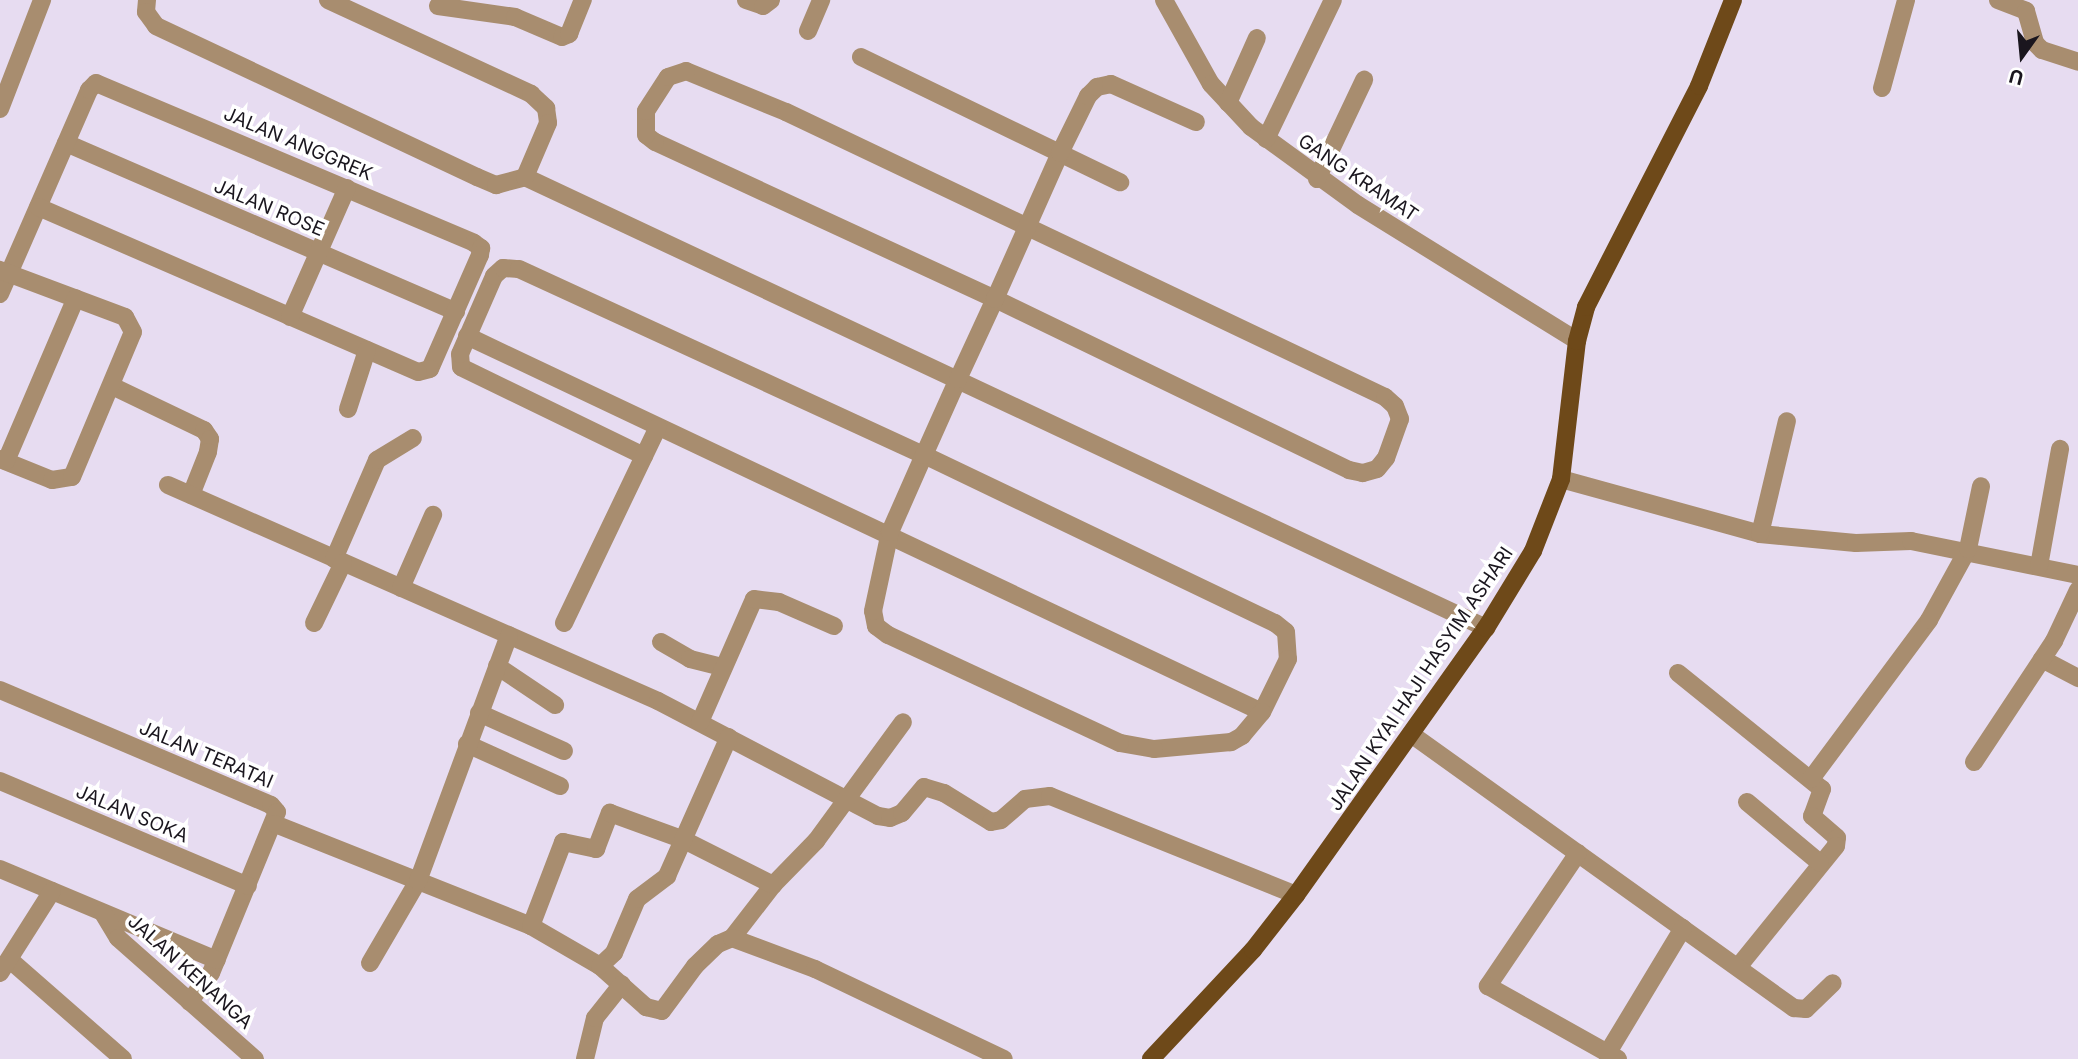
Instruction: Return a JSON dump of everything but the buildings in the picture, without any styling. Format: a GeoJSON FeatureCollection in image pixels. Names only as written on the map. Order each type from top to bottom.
{"type":"FeatureCollection","features":[{"type":"Feature","properties":{"kind":"main road","name":"JALAN KYAI HAJI HASYIM ASHARI"},"geometry":{"type":"LineString","coordinates":[[1151,1059],[1253,950],[1296,895],[1486,628],[1533,551],[1561,479],[1577,341],[1599,276],[1699,86],[1733,0]]}},
{"type":"Feature","properties":{"kind":"street"},"geometry":{"type":"LineString","coordinates":[[0,109],[42,0]]}},
{"type":"Feature","properties":{"kind":"street"},"geometry":{"type":"LineString","coordinates":[[147,0],[146,12],[156,26],[464,171],[496,185],[525,177],[1486,628]]}},
{"type":"Feature","properties":{"kind":"street"},"geometry":{"type":"LineString","coordinates":[[328,0],[531,94],[546,108],[548,123],[525,177]]}},
{"type":"Feature","properties":{"kind":"street"},"geometry":{"type":"LineString","coordinates":[[438,6],[514,17],[562,37],[569,34],[583,0]]}},
{"type":"Feature","properties":{"kind":"street"},"geometry":{"type":"LineString","coordinates":[[746,0],[764,6],[771,0]]}},
{"type":"Feature","properties":{"kind":"street"},"geometry":{"type":"LineString","coordinates":[[807,31],[821,0]]}},
{"type":"Feature","properties":{"kind":"street","name":"GANG KRAMAT"},"geometry":{"type":"LineString","coordinates":[[1164,0],[1211,84],[1266,139],[1317,178],[1577,341]]}},
{"type":"Feature","properties":{"kind":"street"},"geometry":{"type":"LineString","coordinates":[[1266,139],[1333,0]]}},
{"type":"Feature","properties":{"kind":"street"},"geometry":{"type":"LineString","coordinates":[[1882,88],[1906,0]]}},
{"type":"Feature","properties":{"kind":"street"},"geometry":{"type":"LineString","coordinates":[[1997,0],[2026,11],[2035,43],[2042,50],[2078,62]]}},
{"type":"Feature","properties":{"kind":"street"},"geometry":{"type":"LineString","coordinates":[[1228,103],[1257,38]]}},
{"type":"Feature","properties":{"kind":"street"},"geometry":{"type":"LineString","coordinates":[[861,57],[1120,181]]}},
{"type":"Feature","properties":{"kind":"street"},"geometry":{"type":"LineString","coordinates":[[686,71],[786,112],[1385,397],[1395,406],[1400,419],[1398,433],[1377,469],[1363,473],[1349,470],[995,299],[655,142],[646,135],[646,111],[668,77],[686,71]]}},
{"type":"Feature","properties":{"kind":"street"},"geometry":{"type":"LineString","coordinates":[[1317,178],[1364,80]]}},
{"type":"Feature","properties":{"kind":"street","name":"JALAN ANGGREK"},"geometry":{"type":"LineString","coordinates":[[66,143],[96,83],[347,188],[481,248],[456,312]]}},
{"type":"Feature","properties":{"kind":"street"},"geometry":{"type":"LineString","coordinates":[[644,456],[467,372],[459,361],[467,337],[494,276],[503,268],[519,269],[924,455],[1275,623],[1286,632],[1290,646],[1262,712],[1251,729],[1231,742],[1137,748],[888,635],[876,626],[873,611],[890,532],[924,455],[958,379],[1060,153],[1088,96],[1097,87],[1111,84],[1126,88],[1196,122]]}},
{"type":"Feature","properties":{"kind":"street"},"geometry":{"type":"LineString","coordinates":[[0,294],[5,272],[66,143]]}},
{"type":"Feature","properties":{"kind":"street","name":"JALAN ROSE"},"geometry":{"type":"LineString","coordinates":[[66,143],[456,312]]}},
{"type":"Feature","properties":{"kind":"street"},"geometry":{"type":"LineString","coordinates":[[290,317],[347,188]]}},
{"type":"Feature","properties":{"kind":"street"},"geometry":{"type":"LineString","coordinates":[[38,207],[367,350],[425,372],[456,312]]}},
{"type":"Feature","properties":{"kind":"street"},"geometry":{"type":"LineString","coordinates":[[5,272],[76,298],[125,317],[132,327],[112,386],[72,477],[52,480],[3,460],[76,298]]}},
{"type":"Feature","properties":{"kind":"street"},"geometry":{"type":"LineString","coordinates":[[467,337],[890,532],[1262,712]]}},
{"type":"Feature","properties":{"kind":"street"},"geometry":{"type":"LineString","coordinates":[[348,409],[367,350]]}},
{"type":"Feature","properties":{"kind":"street"},"geometry":{"type":"LineString","coordinates":[[112,386],[204,430],[210,439],[208,452],[191,495]]}},
{"type":"Feature","properties":{"kind":"street"},"geometry":{"type":"LineString","coordinates":[[1760,534],[1787,421]]}},
{"type":"Feature","properties":{"kind":"street"},"geometry":{"type":"LineString","coordinates":[[564,623],[659,427]]}},
{"type":"Feature","properties":{"kind":"street"},"geometry":{"type":"LineString","coordinates":[[314,623],[377,460],[413,438]]}},
{"type":"Feature","properties":{"kind":"street"},"geometry":{"type":"LineString","coordinates":[[2039,566],[2060,449]]}},
{"type":"Feature","properties":{"kind":"street"},"geometry":{"type":"LineString","coordinates":[[1561,479],[1760,534],[1845,542],[1912,541],[1968,549],[2078,575]]}},
{"type":"Feature","properties":{"kind":"street"},"geometry":{"type":"LineString","coordinates":[[168,485],[700,722],[848,800],[890,818],[902,813],[917,791],[934,787],[991,821],[1001,820],[1025,799],[1050,796],[1296,895]]}},
{"type":"Feature","properties":{"kind":"street"},"geometry":{"type":"LineString","coordinates":[[1811,779],[1930,620],[1968,549],[1981,486]]}},
{"type":"Feature","properties":{"kind":"street"},"geometry":{"type":"LineString","coordinates":[[401,588],[433,515]]}},
{"type":"Feature","properties":{"kind":"street"},"geometry":{"type":"LineString","coordinates":[[1974,762],[2042,659],[2078,590]]}},
{"type":"Feature","properties":{"kind":"street"},"geometry":{"type":"LineString","coordinates":[[700,722],[754,600],[779,601],[834,626]]}},
{"type":"Feature","properties":{"kind":"street"},"geometry":{"type":"LineString","coordinates":[[370,963],[418,881],[509,635]]}},
{"type":"Feature","properties":{"kind":"street"},"geometry":{"type":"LineString","coordinates":[[662,642],[690,659],[723,667]]}},
{"type":"Feature","properties":{"kind":"street"},"geometry":{"type":"LineString","coordinates":[[2042,659],[2078,678]]}},
{"type":"Feature","properties":{"kind":"street"},"geometry":{"type":"LineString","coordinates":[[498,666],[555,705]]}},
{"type":"Feature","properties":{"kind":"street"},"geometry":{"type":"LineString","coordinates":[[1678,673],[1822,789],[1812,816],[1837,838],[1836,846],[1738,967]]}},
{"type":"Feature","properties":{"kind":"street","name":"JALAN TERATAI"},"geometry":{"type":"LineString","coordinates":[[0,690],[271,805],[277,812],[275,824]]}},
{"type":"Feature","properties":{"kind":"street"},"geometry":{"type":"LineString","coordinates":[[479,713],[564,751]]}},
{"type":"Feature","properties":{"kind":"street"},"geometry":{"type":"LineString","coordinates":[[189,1002],[217,960],[275,824],[531,926],[600,967],[646,1007],[662,1011],[703,959],[718,944],[732,938],[773,885],[848,800],[903,722]]}},
{"type":"Feature","properties":{"kind":"street"},"geometry":{"type":"LineString","coordinates":[[1411,734],[1794,1008],[1806,1009],[1833,983]]}},
{"type":"Feature","properties":{"kind":"street"},"geometry":{"type":"LineString","coordinates":[[600,967],[614,953],[637,899],[667,876],[729,737]]}},
{"type":"Feature","properties":{"kind":"street"},"geometry":{"type":"LineString","coordinates":[[467,744],[560,786]]}},
{"type":"Feature","properties":{"kind":"street","name":"JALAN SOKA"},"geometry":{"type":"LineString","coordinates":[[0,781],[248,886]]}},
{"type":"Feature","properties":{"kind":"street"},"geometry":{"type":"LineString","coordinates":[[1747,802],[1820,863]]}},
{"type":"Feature","properties":{"kind":"street"},"geometry":{"type":"LineString","coordinates":[[531,926],[563,842],[596,849],[610,813],[684,840],[773,885]]}},
{"type":"Feature","properties":{"kind":"street"},"geometry":{"type":"LineString","coordinates":[[1578,853],[1488,986],[1612,1056],[1683,928]]}},
{"type":"Feature","properties":{"kind":"street","name":"JALAN KENANGA"},"geometry":{"type":"LineString","coordinates":[[0,869],[217,960]]}},
{"type":"Feature","properties":{"kind":"street"},"geometry":{"type":"LineString","coordinates":[[52,891],[4,965],[123,1059]]}},
{"type":"Feature","properties":{"kind":"street","name":"JALAN KENANGA"},"geometry":{"type":"LineString","coordinates":[[103,913],[118,938],[255,1059]]}},
{"type":"Feature","properties":{"kind":"street"},"geometry":{"type":"LineString","coordinates":[[732,938],[815,969],[1004,1059]]}},
{"type":"Feature","properties":{"kind":"street"},"geometry":{"type":"LineString","coordinates":[[585,1059],[595,1018],[622,984]]}}]}
